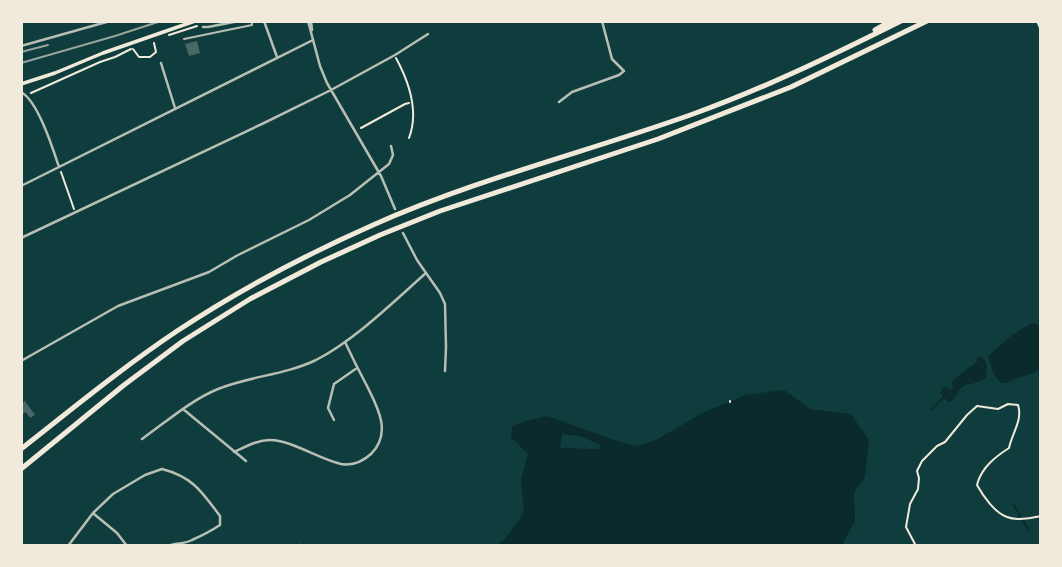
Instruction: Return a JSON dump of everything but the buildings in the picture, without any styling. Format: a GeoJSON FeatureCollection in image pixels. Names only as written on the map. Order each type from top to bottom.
{"type":"FeatureCollection","features":[{"type":"Feature","properties":{"kind":"highway"},"geometry":{"type":"LineString","coordinates":[[841,51],[891,21]]}},
{"type":"Feature","properties":{"kind":"highway"},"geometry":{"type":"LineString","coordinates":[[21,449],[177,331],[245,289],[315,251],[425,204],[728,101],[798,71],[901,21]]}},
{"type":"Feature","properties":{"kind":"highway"},"geometry":{"type":"LineString","coordinates":[[21,469],[183,341],[250,299],[321,262],[440,211],[658,139],[779,92],[927,21]]}},
{"type":"Feature","properties":{"kind":"main road"},"geometry":{"type":"LineString","coordinates":[[21,84],[195,21]]}},
{"type":"Feature","properties":{"kind":"street"},"geometry":{"type":"LineString","coordinates":[[21,46],[110,21]]}},
{"type":"Feature","properties":{"kind":"street"},"geometry":{"type":"LineString","coordinates":[[203,27],[240,21]]}},
{"type":"Feature","properties":{"kind":"street"},"geometry":{"type":"LineString","coordinates":[[264,21],[277,57]]}},
{"type":"Feature","properties":{"kind":"street"},"geometry":{"type":"LineString","coordinates":[[310,21],[320,66],[379,173],[395,209]]}},
{"type":"Feature","properties":{"kind":"street"},"geometry":{"type":"LineString","coordinates":[[559,102],[572,92],[624,71],[612,59],[601,21]]}},
{"type":"Feature","properties":{"kind":"street"},"geometry":{"type":"LineString","coordinates":[[21,238],[331,90],[428,34]]}},
{"type":"Feature","properties":{"kind":"street"},"geometry":{"type":"LineString","coordinates":[[21,186],[313,40]]}},
{"type":"Feature","properties":{"kind":"street"},"geometry":{"type":"LineString","coordinates":[[161,63],[176,108]]}},
{"type":"Feature","properties":{"kind":"street"},"geometry":{"type":"LineString","coordinates":[[21,92],[27,95],[43,122],[59,167]]}},
{"type":"Feature","properties":{"kind":"street"},"geometry":{"type":"LineString","coordinates":[[21,361],[118,306],[209,272],[309,220],[379,173],[391,160],[391,146]]}},
{"type":"Feature","properties":{"kind":"street"},"geometry":{"type":"LineString","coordinates":[[404,233],[411,250],[440,293],[444,304],[445,371]]}},
{"type":"Feature","properties":{"kind":"street"},"geometry":{"type":"LineString","coordinates":[[142,439],[216,389],[300,367],[317,359],[345,342],[426,274]]}},
{"type":"Feature","properties":{"kind":"street"},"geometry":{"type":"LineString","coordinates":[[234,452],[256,442],[271,440],[342,464],[354,464],[368,457],[379,444],[382,421],[345,342]]}},
{"type":"Feature","properties":{"kind":"street"},"geometry":{"type":"LineString","coordinates":[[334,420],[328,408],[334,384],[358,368]]}},
{"type":"Feature","properties":{"kind":"street"},"geometry":{"type":"LineString","coordinates":[[183,409],[246,461]]}},
{"type":"Feature","properties":{"kind":"street"},"geometry":{"type":"LineString","coordinates":[[68,546],[93,513],[120,488],[162,469],[197,486],[220,516],[220,525],[197,537],[191,544],[168,546]]}},
{"type":"Feature","properties":{"kind":"street"},"geometry":{"type":"LineString","coordinates":[[93,513],[117,533],[127,546]]}},
{"type":"Feature","properties":{"kind":"lane"},"geometry":{"type":"LineString","coordinates":[[184,39],[252,26],[252,21]]}},
{"type":"Feature","properties":{"kind":"path"},"geometry":{"type":"LineString","coordinates":[[1037,21],[1041,30]]}},
{"type":"Feature","properties":{"kind":"path"},"geometry":{"type":"LineString","coordinates":[[171,35],[197,26],[203,27]]}},
{"type":"Feature","properties":{"kind":"path"},"geometry":{"type":"LineString","coordinates":[[145,44],[158,39]]}},
{"type":"Feature","properties":{"kind":"path"},"geometry":{"type":"LineString","coordinates":[[132,48],[139,57],[150,57],[156,51],[154,43]]}},
{"type":"Feature","properties":{"kind":"path"},"geometry":{"type":"LineString","coordinates":[[27,95],[140,45]]}},
{"type":"Feature","properties":{"kind":"path"},"geometry":{"type":"LineString","coordinates":[[394,55],[409,86],[412,129],[409,138]]}},
{"type":"Feature","properties":{"kind":"path"},"geometry":{"type":"LineString","coordinates":[[361,128],[411,103]]}},
{"type":"Feature","properties":{"kind":"path"},"geometry":{"type":"LineString","coordinates":[[59,167],[75,212]]}},
{"type":"Feature","properties":{"kind":"path"},"geometry":{"type":"LineString","coordinates":[[916,546],[906,527],[909,504],[918,489],[919,478],[916,471],[922,461],[945,442],[977,406],[998,409],[1008,404],[1018,405],[1020,409],[1009,448],[994,458],[979,476],[977,485],[983,496],[1008,518],[1041,516]]}},
{"type":"Feature","properties":{"kind":"water"},"geometry":{"type":"Polygon","coordinates":[[[1032,323],[1041,325],[1041,368],[1008,383],[1001,382],[993,372],[988,356],[1012,335],[1032,323]]]}},
{"type":"Feature","properties":{"kind":"water"},"geometry":{"type":"Polygon","coordinates":[[[977,357],[984,358],[987,366],[986,378],[965,385],[952,401],[948,402],[940,393],[944,386],[950,390],[953,388],[952,382],[977,362],[977,357]]]}},
{"type":"Feature","properties":{"kind":"water"},"geometry":{"type":"Polygon","coordinates":[[[784,390],[810,409],[851,414],[869,440],[865,477],[854,493],[855,521],[843,546],[496,546],[506,538],[524,512],[521,480],[528,454],[511,437],[512,426],[547,416],[637,446],[656,440],[702,413],[745,395],[784,390]],[[562,434],[560,448],[598,449],[601,445],[579,436],[562,434]]]}},
{"type":"Feature","properties":{"kind":"waterway"},"geometry":{"type":"LineString","coordinates":[[931,410],[943,398]]}},
{"type":"Feature","properties":{"kind":"waterway"},"geometry":{"type":"LineString","coordinates":[[1014,505],[1017,511]]}},
{"type":"Feature","properties":{"kind":"waterway"},"geometry":{"type":"LineString","coordinates":[[1023,520],[1028,530]]}},
{"type":"Feature","properties":{"kind":"railway"},"geometry":{"type":"LineString","coordinates":[[21,63],[161,21]]}},
{"type":"Feature","properties":{"kind":"railway"},"geometry":{"type":"LineString","coordinates":[[21,52],[48,45]]}}]}
